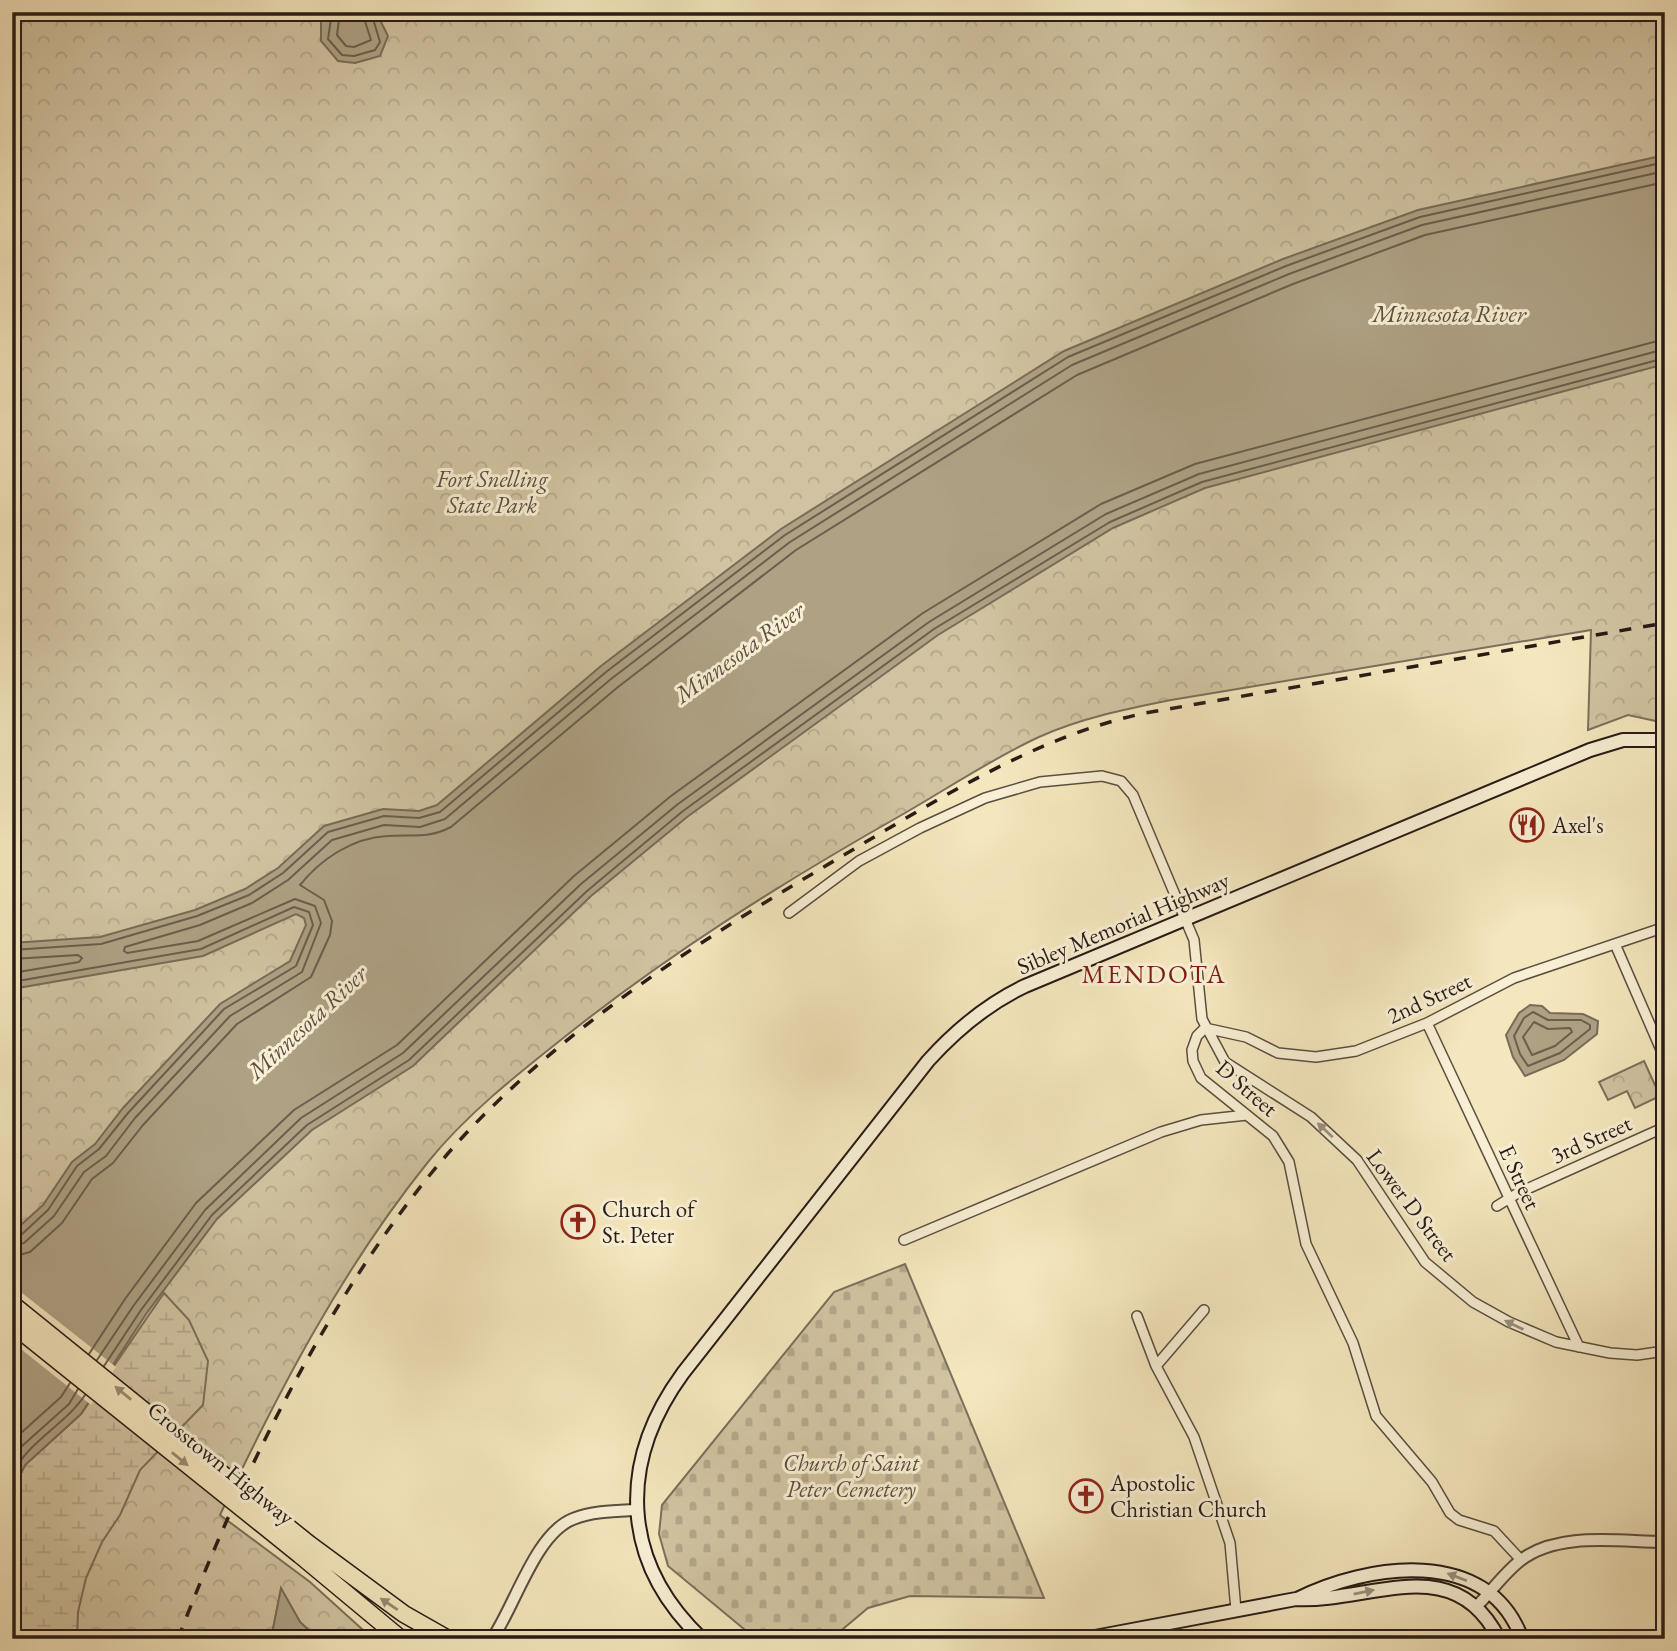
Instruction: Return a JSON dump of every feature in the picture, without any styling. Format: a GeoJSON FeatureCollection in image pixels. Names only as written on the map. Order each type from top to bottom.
{"type":"FeatureCollection","features":[{"type":"Feature","properties":{"kind":"highway"},"geometry":{"type":"LineString","coordinates":[[12,1304],[305,1550]]}},
{"type":"Feature","properties":{"kind":"highway","name":"Crosstown Highway"},"geometry":{"type":"LineString","coordinates":[[12,1324],[305,1550],[401,1639]]}},
{"type":"Feature","properties":{"kind":"highway","name":"Crosstown Highway"},"geometry":{"type":"LineString","coordinates":[[305,1550],[448,1639]]}},
{"type":"Feature","properties":{"kind":"main road","name":"Sibley Memorial Highway"},"geometry":{"type":"LineString","coordinates":[[702,1639],[681,1617],[656,1579],[644,1548],[637,1510],[642,1452],[653,1421],[669,1392],[942,1046],[979,1013],[1013,992],[1186,918],[1590,750],[1623,740],[1665,740]]}},
{"type":"Feature","properties":{"kind":"main road"},"geometry":{"type":"LineString","coordinates":[[1296,1599],[1320,1587],[1392,1571],[1417,1569],[1456,1575],[1489,1594],[1512,1619],[1522,1639]]}},
{"type":"Feature","properties":{"kind":"main road"},"geometry":{"type":"LineString","coordinates":[[1084,1639],[1296,1599],[1322,1600],[1399,1586],[1424,1585],[1455,1594],[1476,1607],[1499,1639]]}},
{"type":"Feature","properties":{"kind":"street"},"geometry":{"type":"LineString","coordinates":[[789,913],[859,861],[920,828],[985,798],[1040,782],[1102,776],[1121,781],[1133,794],[1194,940],[1199,1008],[1205,1028]]}},
{"type":"Feature","properties":{"kind":"street","name":"2nd Street"},"geometry":{"type":"LineString","coordinates":[[1205,1028],[1246,1037],[1278,1053],[1316,1057],[1356,1051],[1427,1023],[1514,978],[1665,927]]}},
{"type":"Feature","properties":{"kind":"street"},"geometry":{"type":"LineString","coordinates":[[1615,944],[1665,1059]]}},
{"type":"Feature","properties":{"kind":"street","name":"E Street"},"geometry":{"type":"LineString","coordinates":[[1427,1023],[1579,1347]]}},
{"type":"Feature","properties":{"kind":"street","name":"D Street"},"geometry":{"type":"LineString","coordinates":[[1205,1028],[1197,1036],[1192,1050],[1194,1061],[1202,1077],[1273,1136],[1289,1162],[1306,1244],[1353,1343],[1376,1416],[1432,1482],[1450,1514],[1459,1521],[1494,1531],[1521,1560]]}},
{"type":"Feature","properties":{"kind":"street","name":"Lower D Street"},"geometry":{"type":"LineString","coordinates":[[1205,1028],[1225,1062],[1311,1117],[1357,1160],[1425,1262],[1473,1302],[1539,1336],[1579,1347],[1637,1355],[1665,1351]]}},
{"type":"Feature","properties":{"kind":"street"},"geometry":{"type":"LineString","coordinates":[[904,1240],[1161,1132],[1201,1120],[1247,1115]]}},
{"type":"Feature","properties":{"kind":"street","name":"3rd Street"},"geometry":{"type":"LineString","coordinates":[[1497,1206],[1665,1128]]}},
{"type":"Feature","properties":{"kind":"street"},"geometry":{"type":"LineString","coordinates":[[1156,1366],[1204,1310]]}},
{"type":"Feature","properties":{"kind":"street"},"geometry":{"type":"LineString","coordinates":[[1137,1316],[1156,1366],[1194,1437],[1230,1543],[1236,1610]]}},
{"type":"Feature","properties":{"kind":"street"},"geometry":{"type":"LineString","coordinates":[[492,1639],[550,1535],[571,1519],[580,1516],[637,1510]]}},
{"type":"Feature","properties":{"kind":"street"},"geometry":{"type":"LineString","coordinates":[[1476,1607],[1521,1560],[1544,1547],[1571,1542],[1665,1542]]}},
{"type":"Feature","properties":{"kind":"green space","name":"Fort Snelling State Park"},"geometry":{"type":"Polygon","coordinates":[[[12,12],[1665,12],[1665,723],[1628,715],[1588,730],[1591,630],[1137,707],[1071,724],[1003,755],[768,895],[683,950],[602,1008],[474,1112],[428,1162],[367,1245],[289,1377],[220,1515],[310,1582],[373,1639],[318,1639],[300,1622],[281,1589],[271,1639],[12,1639],[12,12]]]}},
{"type":"Feature","properties":{"kind":"green space"},"geometry":{"type":"Polygon","coordinates":[[[1644,1061],[1660,1096],[1635,1108],[1627,1091],[1608,1100],[1599,1082],[1644,1061]]]}},
{"type":"Feature","properties":{"kind":"green space","name":"Church of Saint Peter Cemetery"},"geometry":{"type":"Polygon","coordinates":[[[905,1264],[1044,1598],[910,1596],[868,1608],[831,1639],[756,1639],[668,1566],[659,1534],[662,1505],[834,1292],[905,1264]]]}},
{"type":"Feature","properties":{"kind":"green space"},"geometry":{"type":"Polygon","coordinates":[[[164,1293],[189,1320],[208,1361],[203,1405],[140,1470],[120,1515],[102,1542],[86,1578],[78,1612],[77,1639],[12,1639],[12,1492],[25,1465],[81,1414],[164,1293]]]}},
{"type":"Feature","properties":{"kind":"water"},"geometry":{"type":"Polygon","coordinates":[[[376,12],[388,36],[380,56],[355,63],[338,61],[321,41],[321,21],[325,14],[376,12]]]}},
{"type":"Feature","properties":{"kind":"water","name":"Minnesota River"},"geometry":{"type":"Polygon","coordinates":[[[1665,155],[1665,364],[1205,488],[1113,528],[938,635],[687,817],[591,896],[413,1066],[312,1130],[217,1219],[146,1314],[81,1414],[25,1465],[12,1492],[12,1233],[43,1205],[72,1162],[95,1144],[123,1108],[220,1004],[290,961],[306,925],[304,918],[296,914],[203,956],[12,989],[12,943],[100,937],[195,910],[245,889],[278,868],[324,826],[383,809],[419,811],[437,805],[601,666],[781,529],[1064,351],[1283,259],[1418,210],[1665,155]]]}},
{"type":"Feature","properties":{"kind":"water"},"geometry":{"type":"Polygon","coordinates":[[[1530,1005],[1542,1006],[1550,1013],[1583,1014],[1598,1021],[1597,1034],[1564,1060],[1525,1076],[1513,1057],[1506,1035],[1519,1013],[1530,1005]]]}},
{"type":"Feature","properties":{"kind":"water"},"geometry":{"type":"Polygon","coordinates":[[[281,1588],[300,1622],[318,1639],[271,1639],[281,1588]]]}},
{"type":"Feature","properties":{"kind":"pier"},"geometry":{"type":"Polygon","coordinates":[[[12,1285],[116,1367],[91,1405],[12,1342],[12,1285]]]}},
{"type":"Feature","properties":{"kind":"railway"},"geometry":{"type":"LineString","coordinates":[[178,1639],[234,1505],[302,1368],[382,1239],[426,1180],[472,1127],[558,1048],[604,1011],[700,944],[955,790],[1029,753],[1105,723],[1145,713],[1665,623]]}},
{"type":"Feature","properties":{"kind":"place","name":"Axel's"},"geometry":{"type":"Point","coordinates":[1527,825]}},
{"type":"Feature","properties":{"kind":"place","name":"Church of St. Peter"},"geometry":{"type":"Point","coordinates":[578,1222]}},
{"type":"Feature","properties":{"kind":"place","name":"Apostolic Christian Church"},"geometry":{"type":"Point","coordinates":[1086,1496]}},
{"type":"Feature","properties":{"kind":"district","name":"MENDOTA"},"geometry":{"type":"Point","coordinates":[1154,974]}}]}
